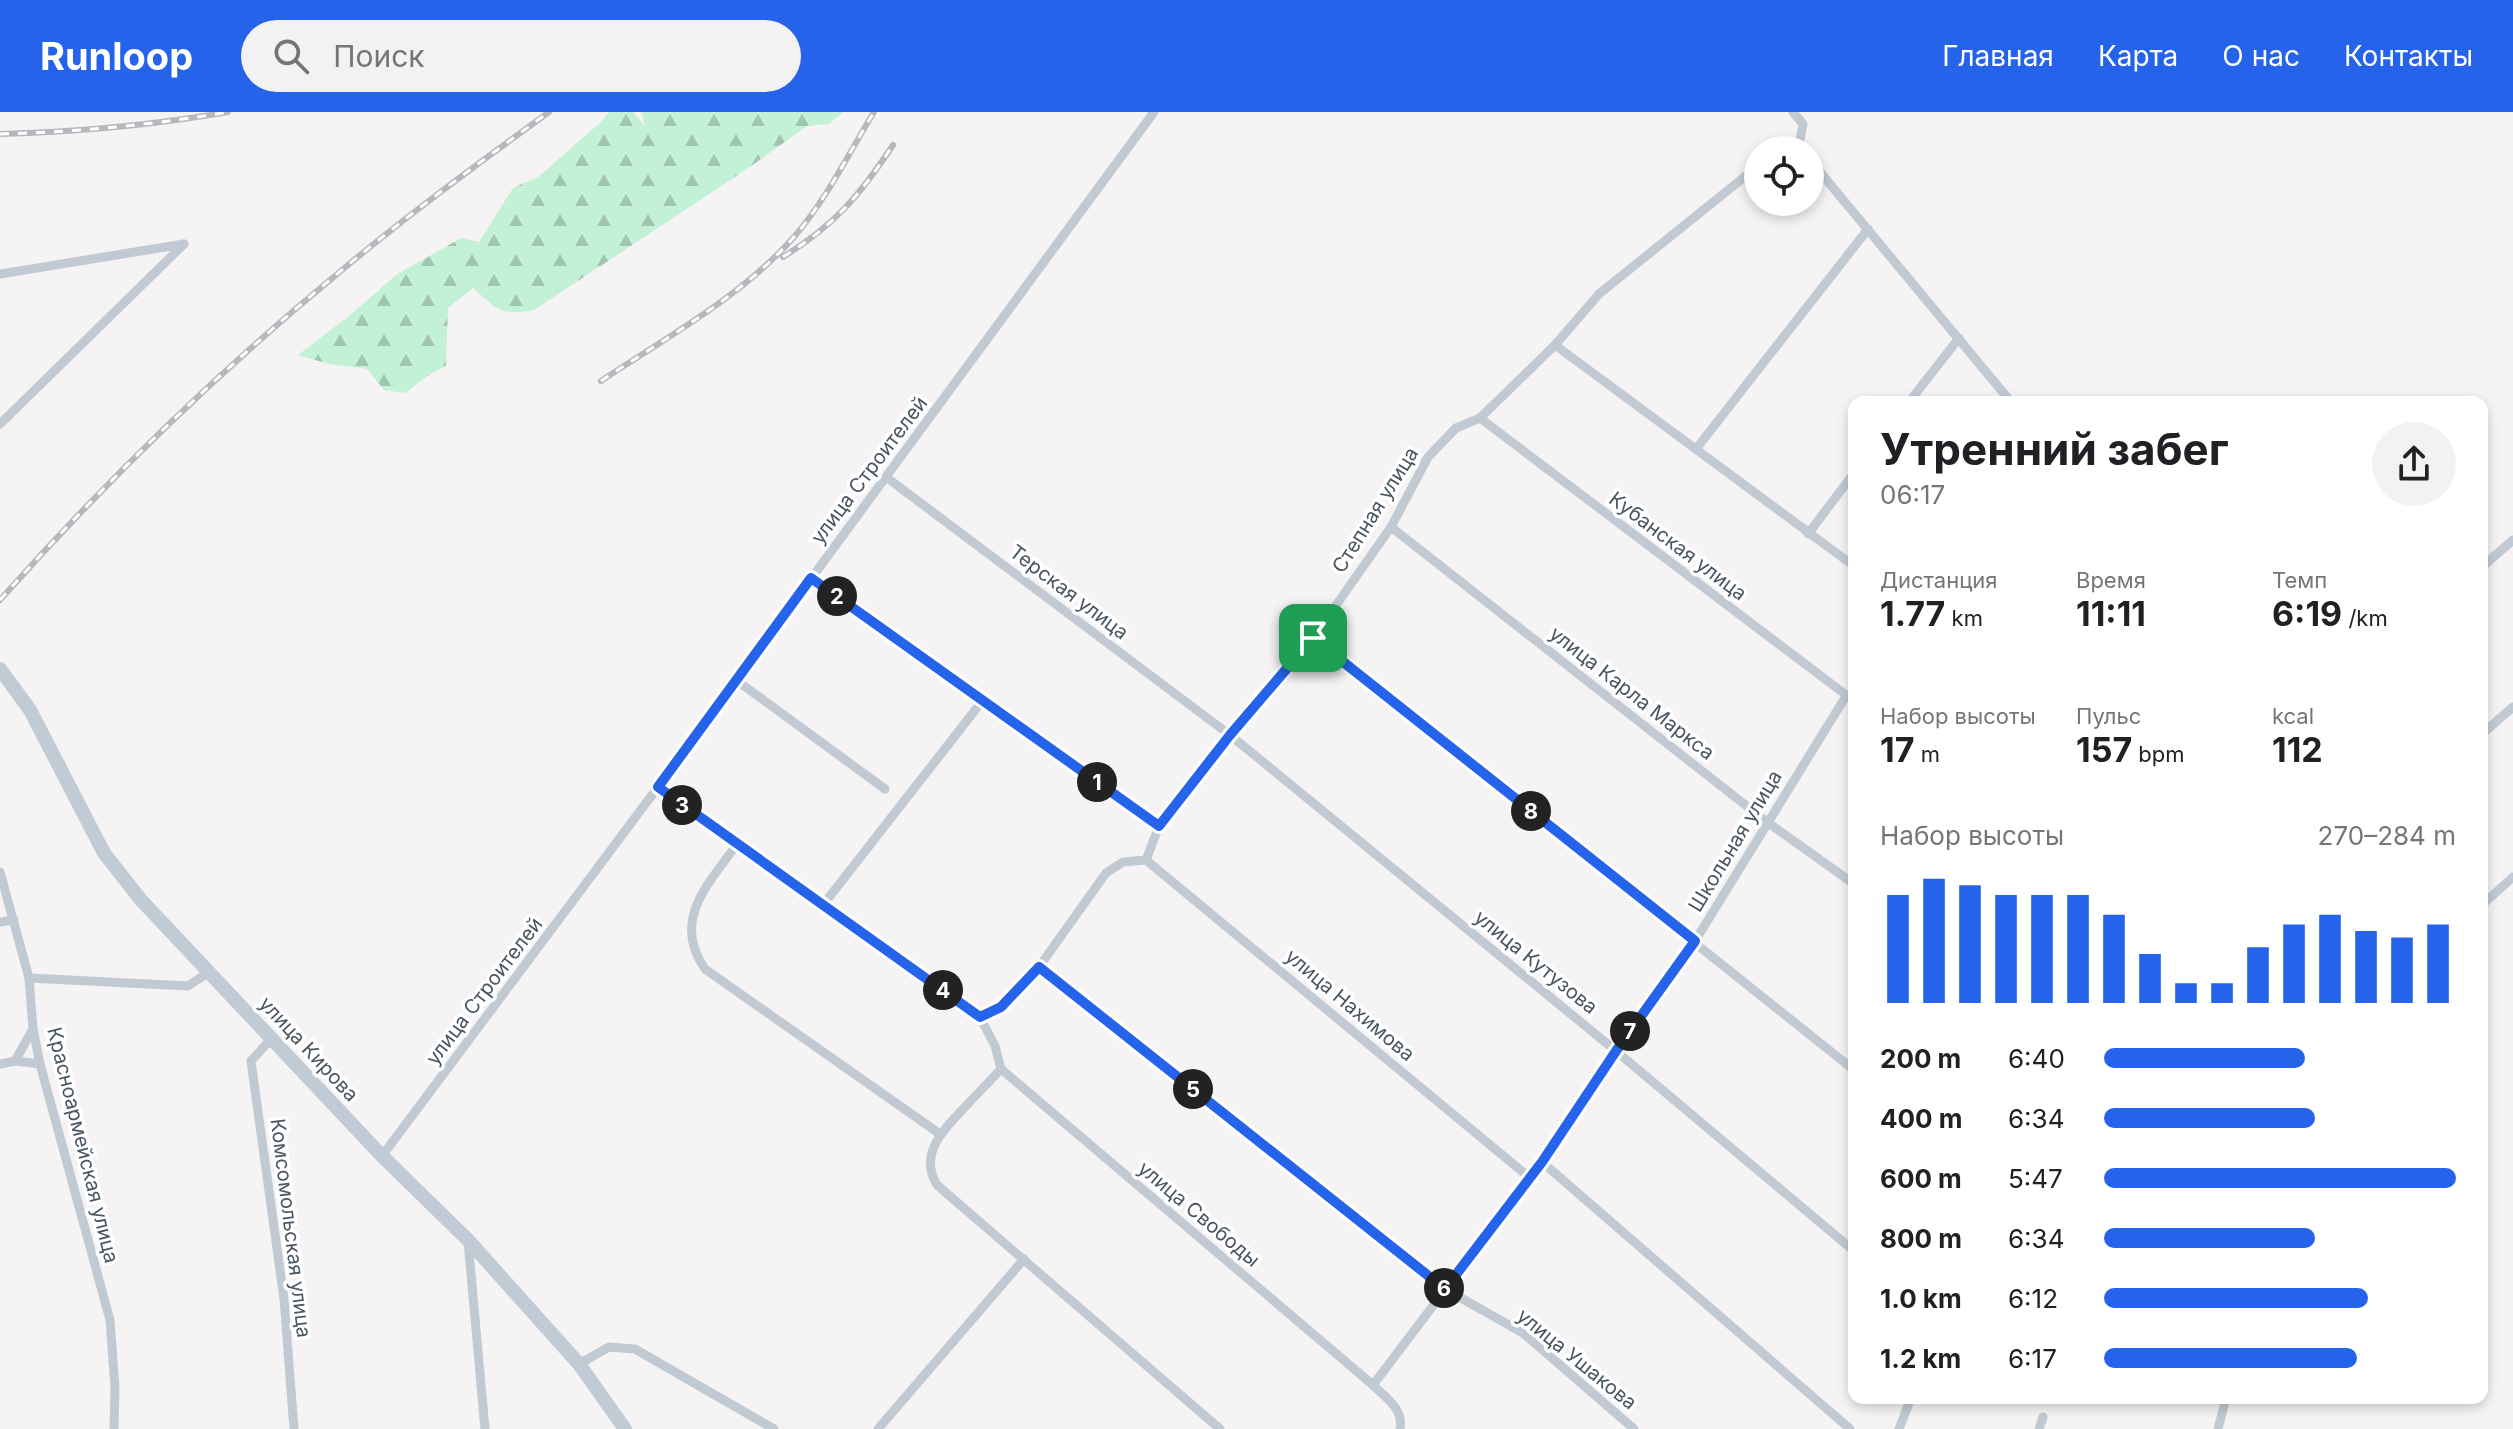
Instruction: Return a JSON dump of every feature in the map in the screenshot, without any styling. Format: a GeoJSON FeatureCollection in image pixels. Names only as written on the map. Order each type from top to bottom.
{"type":"FeatureCollection","features":[{"type":"Feature","properties":{"kind":"main road","name":"улица Кирова"},"geometry":{"type":"LineString","coordinates":[[0,669],[30,710],[104,853],[141,900],[382,1156],[468,1240],[579,1364],[625,1429]]}},
{"type":"Feature","properties":{"kind":"street","name":"улица Строителей"},"geometry":{"type":"LineString","coordinates":[[382,1156],[658,787],[1154,112]]}},
{"type":"Feature","properties":{"kind":"street"},"geometry":{"type":"LineString","coordinates":[[1793,112],[1803,124],[1800,136]]}},
{"type":"Feature","properties":{"kind":"street","name":"Степная улица"},"geometry":{"type":"LineString","coordinates":[[1146,860],[1159,826],[1230,735],[1313,638],[1391,527],[1428,457],[1456,428],[1480,418],[1555,345],[1599,294],[1744,177]]}},
{"type":"Feature","properties":{"kind":"street"},"geometry":{"type":"LineString","coordinates":[[1824,177],[2006,396]]}},
{"type":"Feature","properties":{"kind":"street"},"geometry":{"type":"LineString","coordinates":[[1696,449],[1868,229]]}},
{"type":"Feature","properties":{"kind":"street"},"geometry":{"type":"LineString","coordinates":[[0,274],[184,244],[0,424]]}},
{"type":"Feature","properties":{"kind":"street"},"geometry":{"type":"LineString","coordinates":[[1914,396],[1959,338]]}},
{"type":"Feature","properties":{"kind":"street"},"geometry":{"type":"LineString","coordinates":[[1555,345],[1848,562]]}},
{"type":"Feature","properties":{"kind":"street","name":"Кубанская улица"},"geometry":{"type":"LineString","coordinates":[[1480,418],[1848,697]]}},
{"type":"Feature","properties":{"kind":"street","name":"Терская улица"},"geometry":{"type":"LineString","coordinates":[[886,477],[1230,735]]}},
{"type":"Feature","properties":{"kind":"street"},"geometry":{"type":"LineString","coordinates":[[1808,534],[1848,481]]}},
{"type":"Feature","properties":{"kind":"street","name":"улица Карла Маркса"},"geometry":{"type":"LineString","coordinates":[[1391,527],[1767,822],[1848,880]]}},
{"type":"Feature","properties":{"kind":"street"},"geometry":{"type":"LineString","coordinates":[[2488,562],[2513,540]]}},
{"type":"Feature","properties":{"kind":"street"},"geometry":{"type":"LineString","coordinates":[[811,578],[1159,826]]}},
{"type":"Feature","properties":{"kind":"street"},"geometry":{"type":"LineString","coordinates":[[1313,638],[1848,1065]]}},
{"type":"Feature","properties":{"kind":"street"},"geometry":{"type":"LineString","coordinates":[[736,680],[885,789]]}},
{"type":"Feature","properties":{"kind":"street"},"geometry":{"type":"LineString","coordinates":[[823,905],[983,700]]}},
{"type":"Feature","properties":{"kind":"street","name":"Школьная улица"},"geometry":{"type":"LineString","coordinates":[[1373,1385],[1542,1162],[1695,941],[1767,822],[1848,702]]}},
{"type":"Feature","properties":{"kind":"street"},"geometry":{"type":"LineString","coordinates":[[2488,729],[2513,707]]}},
{"type":"Feature","properties":{"kind":"street","name":"улица Кутузова"},"geometry":{"type":"LineString","coordinates":[[1230,735],[1616,1051],[1848,1246]]}},
{"type":"Feature","properties":{"kind":"street"},"geometry":{"type":"LineString","coordinates":[[658,787],[980,1017],[995,1046],[1001,1069],[940,1134],[931,1156],[933,1179],[1220,1429]]}},
{"type":"Feature","properties":{"kind":"street"},"geometry":{"type":"LineString","coordinates":[[737,844],[694,910],[691,935],[698,959],[714,977],[940,1134]]}},
{"type":"Feature","properties":{"kind":"street"},"geometry":{"type":"LineString","coordinates":[[980,1017],[1001,1007],[1039,967],[1106,873],[1123,862],[1146,860]]}},
{"type":"Feature","properties":{"kind":"street","name":"улица Нахимова"},"geometry":{"type":"LineString","coordinates":[[1146,860],[1530,1178]]}},
{"type":"Feature","properties":{"kind":"street","name":"Красноармейская улица"},"geometry":{"type":"LineString","coordinates":[[0,872],[29,978],[33,1029],[40,1064],[110,1320],[115,1388],[114,1429]]}},
{"type":"Feature","properties":{"kind":"street"},"geometry":{"type":"LineString","coordinates":[[2488,900],[2513,877]]}},
{"type":"Feature","properties":{"kind":"street"},"geometry":{"type":"LineString","coordinates":[[0,922],[14,920]]}},
{"type":"Feature","properties":{"kind":"street","name":"улица Ушакова"},"geometry":{"type":"LineString","coordinates":[[1039,967],[1445,1289],[1523,1333],[1634,1429]]}},
{"type":"Feature","properties":{"kind":"street"},"geometry":{"type":"LineString","coordinates":[[29,978],[188,986],[209,972]]}},
{"type":"Feature","properties":{"kind":"street"},"geometry":{"type":"LineString","coordinates":[[15,1061],[33,1029]]}},
{"type":"Feature","properties":{"kind":"street","name":"Комсомольская улица"},"geometry":{"type":"LineString","coordinates":[[271,1039],[251,1061],[284,1299],[294,1429]]}},
{"type":"Feature","properties":{"kind":"street"},"geometry":{"type":"LineString","coordinates":[[0,1064],[15,1061],[40,1064]]}},
{"type":"Feature","properties":{"kind":"street","name":"улица Свободы"},"geometry":{"type":"LineString","coordinates":[[1001,1069],[1373,1385]]}},
{"type":"Feature","properties":{"kind":"street"},"geometry":{"type":"LineString","coordinates":[[1542,1162],[1850,1429]]}},
{"type":"Feature","properties":{"kind":"street"},"geometry":{"type":"LineString","coordinates":[[468,1240],[485,1429]]}},
{"type":"Feature","properties":{"kind":"street"},"geometry":{"type":"LineString","coordinates":[[878,1429],[1024,1259]]}},
{"type":"Feature","properties":{"kind":"street"},"geometry":{"type":"LineString","coordinates":[[579,1364],[609,1347],[635,1349],[774,1429]]}},
{"type":"Feature","properties":{"kind":"street"},"geometry":{"type":"LineString","coordinates":[[1373,1385],[1399,1411],[1400,1429]]}},
{"type":"Feature","properties":{"kind":"street"},"geometry":{"type":"LineString","coordinates":[[1899,1429],[1909,1404]]}},
{"type":"Feature","properties":{"kind":"street"},"geometry":{"type":"LineString","coordinates":[[2218,1429],[2224,1404]]}},
{"type":"Feature","properties":{"kind":"street"},"geometry":{"type":"LineString","coordinates":[[2039,1429],[2043,1417]]}},
{"type":"Feature","properties":{"kind":"green space"},"geometry":{"type":"Polygon","coordinates":[[[609,112],[633,112],[645,126],[641,112],[843,112],[829,124],[807,126],[534,310],[500,310],[473,288],[448,308],[446,366],[405,393],[384,390],[367,369],[329,364],[298,355],[396,275],[461,238],[479,242],[513,188],[538,177],[609,112]]]}},
{"type":"Feature","properties":{"kind":"railway"},"geometry":{"type":"LineString","coordinates":[[0,134],[114,127],[228,112]]}},
{"type":"Feature","properties":{"kind":"railway"},"geometry":{"type":"LineString","coordinates":[[0,600],[120,472],[204,390],[388,233],[549,112]]}},
{"type":"Feature","properties":{"kind":"railway"},"geometry":{"type":"LineString","coordinates":[[601,381],[702,315],[773,259],[816,208],[874,112]]}},
{"type":"Feature","properties":{"kind":"railway"},"geometry":{"type":"LineString","coordinates":[[783,257],[845,208],[893,145]]}},
{"type":"Feature","properties":{"kind":"route"},"geometry":{"type":"LineString","coordinates":[[811,578],[1159,826],[1230,735],[1313,638],[1695,941],[1542,1162],[1445,1289],[1039,967],[1001,1007],[980,1017],[658,787],[811,578]]}}]}
